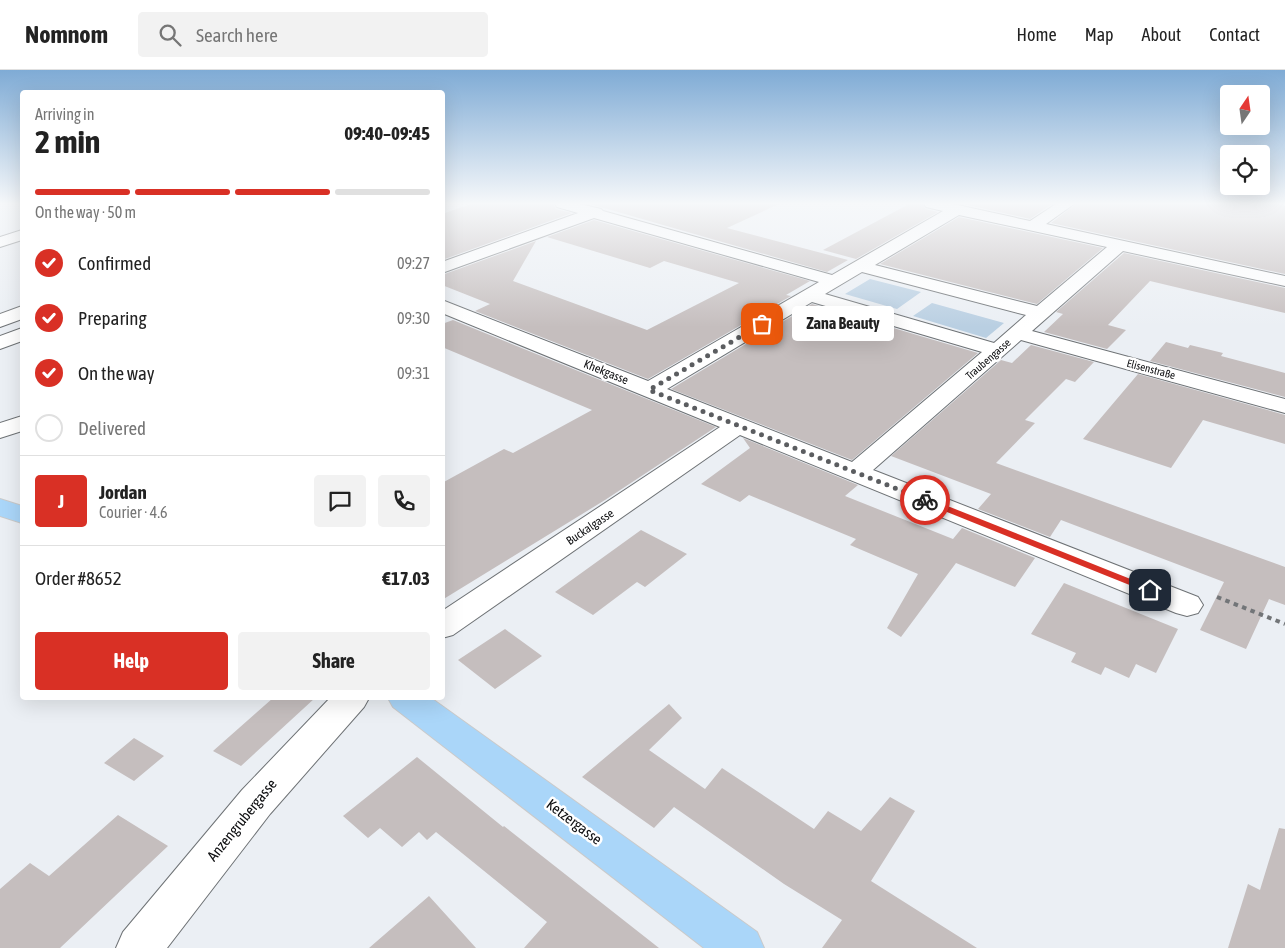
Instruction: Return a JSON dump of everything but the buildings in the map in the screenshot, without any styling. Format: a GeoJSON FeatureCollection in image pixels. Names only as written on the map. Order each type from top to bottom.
{"type":"FeatureCollection","features":[{"type":"Feature","properties":{"kind":"main road"},"geometry":{"type":"LineString","coordinates":[[0,507],[20,514]]}},
{"type":"Feature","properties":{"kind":"main road","name":"Ketzergasse"},"geometry":{"type":"LineString","coordinates":[[409,700],[741,948]]}},
{"type":"Feature","properties":{"kind":"street"},"geometry":{"type":"LineString","coordinates":[[445,267],[505,245]]}},
{"type":"Feature","properties":{"kind":"street"},"geometry":{"type":"LineString","coordinates":[[706,245],[834,281]]}},
{"type":"Feature","properties":{"kind":"street"},"geometry":{"type":"LineString","coordinates":[[649,390],[895,245]]}},
{"type":"Feature","properties":{"kind":"street"},"geometry":{"type":"LineString","coordinates":[[1120,245],[1285,281]]}},
{"type":"Feature","properties":{"kind":"street","name":"Traubengasse"},"geometry":{"type":"LineString","coordinates":[[856,472],[1120,245]]}},
{"type":"Feature","properties":{"kind":"street"},"geometry":{"type":"LineString","coordinates":[[859,266],[1040,313]]}},
{"type":"Feature","properties":{"kind":"street"},"geometry":{"type":"LineString","coordinates":[[810,296],[998,350]]}},
{"type":"Feature","properties":{"kind":"street","name":"Khekgasse"},"geometry":{"type":"LineString","coordinates":[[445,307],[1187,605]]}},
{"type":"Feature","properties":{"kind":"street"},"geometry":{"type":"LineString","coordinates":[[0,321],[20,313]]}},
{"type":"Feature","properties":{"kind":"street","name":"Elisenstraße"},"geometry":{"type":"LineString","coordinates":[[1018,333],[1285,406]]}},
{"type":"Feature","properties":{"kind":"street"},"geometry":{"type":"LineString","coordinates":[[0,343],[20,335]]}},
{"type":"Feature","properties":{"kind":"street"},"geometry":{"type":"LineString","coordinates":[[0,431],[20,424]]}},
{"type":"Feature","properties":{"kind":"street","name":"Buckalgasse"},"geometry":{"type":"LineString","coordinates":[[445,625],[738,426]]}},
{"type":"Feature","properties":{"kind":"street","name":"Anzengrubergasse"},"geometry":{"type":"LineString","coordinates":[[139,948],[256,802],[349,700]]}},
{"type":"Feature","properties":{"kind":"path"},"geometry":{"type":"LineString","coordinates":[[1187,605],[1198,590],[1285,624]]}},
{"type":"Feature","properties":{"kind":"shaded area"},"geometry":{"type":"Polygon","coordinates":[[[870,279],[921,292],[897,309],[845,294],[870,279]]]}},
{"type":"Feature","properties":{"kind":"shaded area"},"geometry":{"type":"Polygon","coordinates":[[[932,303],[1004,323],[986,338],[913,316],[932,303]]]}},
{"type":"Feature","properties":{"kind":"way so far"},"geometry":{"type":"LineString","coordinates":[[762,324],[649,390],[925,500]]}},
{"type":"Feature","properties":{"kind":"place","name":"Zana Beauty"},"geometry":{"type":"Point","coordinates":[762,324]}},
{"type":"Feature","properties":{"kind":"route"},"geometry":{"type":"LineString","coordinates":[[925,500],[1150,590]]}}]}
